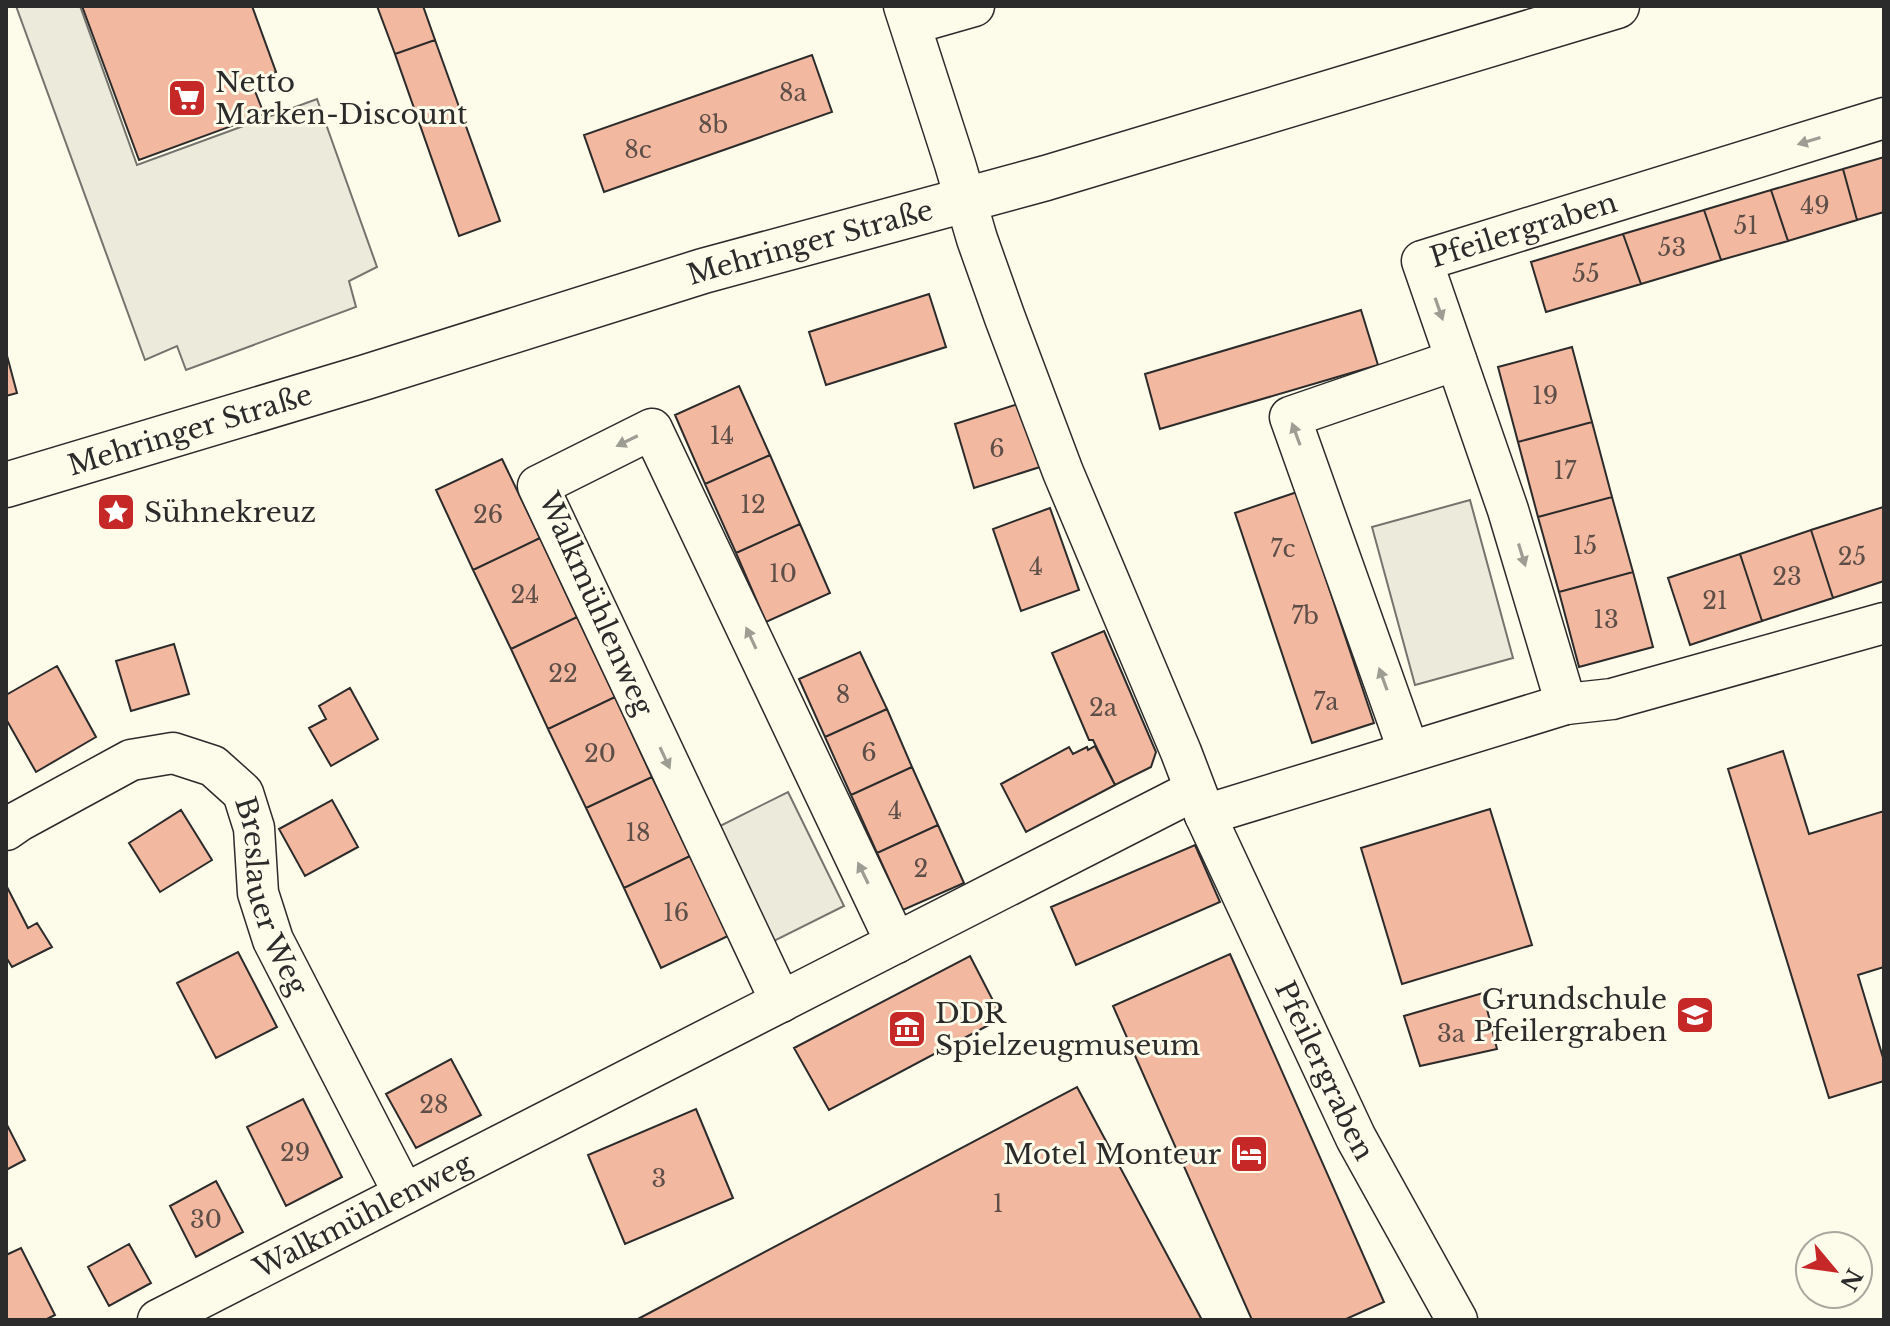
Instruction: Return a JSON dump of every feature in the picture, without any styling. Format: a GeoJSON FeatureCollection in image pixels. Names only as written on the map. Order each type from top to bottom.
{"type":"FeatureCollection","features":[{"type":"Feature","properties":{"kind":"main road","name":"Mehringer Straße"},"geometry":{"type":"LineString","coordinates":[[6,485],[366,377],[703,271],[1046,178],[1617,6]]}},
{"type":"Feature","properties":{"kind":"street","name":"Pfeilergraben"},"geometry":{"type":"LineString","coordinates":[[974,6],[907,15],[981,252],[1063,472],[1200,802],[1356,1138],[1457,1320]]}},
{"type":"Feature","properties":{"kind":"street","name":"Pfeilergraben"},"geometry":{"type":"LineString","coordinates":[[1566,704],[1508,510],[1422,261],[1884,118]]}},
{"type":"Feature","properties":{"kind":"street"},"geometry":{"type":"LineString","coordinates":[[1409,752],[1290,417],[1456,360]]}},
{"type":"Feature","properties":{"kind":"street","name":"Walkmühlenweg"},"geometry":{"type":"LineString","coordinates":[[781,1002],[538,486],[652,429],[896,943]]}},
{"type":"Feature","properties":{"kind":"street"},"geometry":{"type":"LineString","coordinates":[[1200,802],[1409,752],[1566,704],[1612,699],[1884,623]]}},
{"type":"Feature","properties":{"kind":"street","name":"Breslauer Weg"},"geometry":{"type":"LineString","coordinates":[[6,830],[131,760],[173,753],[213,766],[243,793],[254,828],[258,893],[273,940],[404,1194]]}},
{"type":"Feature","properties":{"kind":"street","name":"Walkmühlenweg"},"geometry":{"type":"LineString","coordinates":[[158,1320],[896,943],[1200,802]]}},
{"type":"Feature","properties":{"kind":"shaded area"},"geometry":{"type":"Polygon","coordinates":[[[16,6],[80,6],[137,165],[317,99],[377,267],[349,281],[356,307],[186,370],[177,346],[145,360],[16,6]]]}},
{"type":"Feature","properties":{"kind":"shaded area"},"geometry":{"type":"Polygon","coordinates":[[[1470,500],[1513,658],[1415,685],[1372,527],[1470,500]]]}},
{"type":"Feature","properties":{"kind":"shaded area"},"geometry":{"type":"Polygon","coordinates":[[[788,792],[844,906],[774,941],[718,827],[788,792]]]}},
{"type":"Feature","properties":{"kind":"building","name":"Netto Marken-Discount"},"geometry":{"type":"Polygon","coordinates":[[[82,6],[252,6],[276,72],[251,81],[264,114],[139,160],[82,6]]]}},
{"type":"Feature","properties":{"kind":"building"},"geometry":{"type":"Polygon","coordinates":[[[377,6],[423,6],[435,40],[395,54],[377,6]]]}},
{"type":"Feature","properties":{"kind":"building"},"geometry":{"type":"Polygon","coordinates":[[[435,40],[500,221],[459,236],[395,54],[435,40]]]}},
{"type":"Feature","properties":{"kind":"building"},"geometry":{"type":"Polygon","coordinates":[[[812,55],[832,112],[604,192],[584,135],[812,55]]]}},
{"type":"Feature","properties":{"kind":"building"},"geometry":{"type":"Polygon","coordinates":[[[1884,157],[1884,212],[1857,220],[1843,169],[1884,157]]]}},
{"type":"Feature","properties":{"kind":"building"},"geometry":{"type":"Polygon","coordinates":[[[1843,169],[1857,220],[1788,241],[1771,190],[1843,169]]]}},
{"type":"Feature","properties":{"kind":"building"},"geometry":{"type":"Polygon","coordinates":[[[1771,190],[1788,241],[1721,260],[1704,210],[1771,190]]]}},
{"type":"Feature","properties":{"kind":"building"},"geometry":{"type":"Polygon","coordinates":[[[1704,210],[1721,260],[1641,284],[1623,234],[1704,210]]]}},
{"type":"Feature","properties":{"kind":"building"},"geometry":{"type":"Polygon","coordinates":[[[1623,234],[1641,284],[1546,312],[1531,262],[1623,234]]]}},
{"type":"Feature","properties":{"kind":"building"},"geometry":{"type":"Polygon","coordinates":[[[929,294],[946,347],[826,385],[809,332],[929,294]]]}},
{"type":"Feature","properties":{"kind":"building"},"geometry":{"type":"Polygon","coordinates":[[[1361,310],[1378,365],[1160,429],[1145,374],[1361,310]]]}},
{"type":"Feature","properties":{"kind":"building"},"geometry":{"type":"Polygon","coordinates":[[[1572,347],[1592,422],[1518,442],[1498,367],[1572,347]]]}},
{"type":"Feature","properties":{"kind":"building"},"geometry":{"type":"Polygon","coordinates":[[[6,352],[17,393],[6,396],[6,352]]]}},
{"type":"Feature","properties":{"kind":"building"},"geometry":{"type":"Polygon","coordinates":[[[739,386],[770,455],[705,484],[675,415],[739,386]]]}},
{"type":"Feature","properties":{"kind":"building"},"geometry":{"type":"Polygon","coordinates":[[[1021,403],[1040,467],[974,488],[955,424],[1021,403]]]}},
{"type":"Feature","properties":{"kind":"building"},"geometry":{"type":"Polygon","coordinates":[[[1592,422],[1612,497],[1538,517],[1518,442],[1592,422]]]}},
{"type":"Feature","properties":{"kind":"building"},"geometry":{"type":"Polygon","coordinates":[[[770,455],[800,524],[736,553],[705,484],[770,455]]]}},
{"type":"Feature","properties":{"kind":"building"},"geometry":{"type":"Polygon","coordinates":[[[502,459],[540,538],[473,570],[436,490],[502,459]]]}},
{"type":"Feature","properties":{"kind":"building"},"geometry":{"type":"Polygon","coordinates":[[[1297,492],[1374,723],[1312,743],[1235,513],[1297,492]]]}},
{"type":"Feature","properties":{"kind":"building"},"geometry":{"type":"Polygon","coordinates":[[[1612,497],[1633,572],[1559,592],[1538,517],[1612,497]]]}},
{"type":"Feature","properties":{"kind":"building"},"geometry":{"type":"Polygon","coordinates":[[[1883,507],[1884,581],[1833,598],[1811,530],[1883,507]]]}},
{"type":"Feature","properties":{"kind":"building"},"geometry":{"type":"Polygon","coordinates":[[[1050,508],[1079,590],[1021,611],[993,529],[1050,508]]]}},
{"type":"Feature","properties":{"kind":"building"},"geometry":{"type":"Polygon","coordinates":[[[800,524],[830,593],[766,622],[736,553],[800,524]]]}},
{"type":"Feature","properties":{"kind":"building"},"geometry":{"type":"Polygon","coordinates":[[[1811,530],[1833,598],[1762,621],[1740,554],[1811,530]]]}},
{"type":"Feature","properties":{"kind":"building"},"geometry":{"type":"Polygon","coordinates":[[[540,538],[577,617],[511,649],[473,570],[540,538]]]}},
{"type":"Feature","properties":{"kind":"building"},"geometry":{"type":"Polygon","coordinates":[[[1740,554],[1762,621],[1690,645],[1668,578],[1740,554]]]}},
{"type":"Feature","properties":{"kind":"building"},"geometry":{"type":"Polygon","coordinates":[[[1633,572],[1653,647],[1579,667],[1559,592],[1633,572]]]}},
{"type":"Feature","properties":{"kind":"building"},"geometry":{"type":"Polygon","coordinates":[[[577,617],[615,697],[548,729],[511,649],[577,617]]]}},
{"type":"Feature","properties":{"kind":"building"},"geometry":{"type":"Polygon","coordinates":[[[1104,631],[1156,752],[1151,767],[1115,785],[1093,740],[1089,740],[1052,653],[1104,631]]]}},
{"type":"Feature","properties":{"kind":"building"},"geometry":{"type":"Polygon","coordinates":[[[174,644],[189,694],[131,711],[116,661],[174,644]]]}},
{"type":"Feature","properties":{"kind":"building"},"geometry":{"type":"Polygon","coordinates":[[[860,652],[887,709],[825,737],[799,679],[860,652]]]}},
{"type":"Feature","properties":{"kind":"building"},"geometry":{"type":"Polygon","coordinates":[[[57,666],[96,737],[36,772],[6,719],[6,695],[57,666]]]}},
{"type":"Feature","properties":{"kind":"building"},"geometry":{"type":"Polygon","coordinates":[[[350,688],[378,739],[331,766],[309,728],[326,719],[319,706],[350,688]]]}},
{"type":"Feature","properties":{"kind":"building"},"geometry":{"type":"Polygon","coordinates":[[[615,697],[652,777],[586,808],[548,729],[615,697]]]}},
{"type":"Feature","properties":{"kind":"building"},"geometry":{"type":"Polygon","coordinates":[[[887,709],[912,767],[851,795],[825,737],[887,709]]]}},
{"type":"Feature","properties":{"kind":"building"},"geometry":{"type":"Polygon","coordinates":[[[1095,746],[1115,785],[1026,832],[1001,784],[1069,747],[1073,754],[1095,746]]]}},
{"type":"Feature","properties":{"kind":"building"},"geometry":{"type":"Polygon","coordinates":[[[1783,751],[1809,834],[1884,811],[1884,967],[1858,975],[1884,1061],[1884,1081],[1829,1098],[1728,769],[1783,751]]]}},
{"type":"Feature","properties":{"kind":"building"},"geometry":{"type":"Polygon","coordinates":[[[912,767],[938,825],[877,853],[851,795],[912,767]]]}},
{"type":"Feature","properties":{"kind":"building"},"geometry":{"type":"Polygon","coordinates":[[[652,777],[690,856],[624,888],[586,808],[652,777]]]}},
{"type":"Feature","properties":{"kind":"building"},"geometry":{"type":"Polygon","coordinates":[[[332,800],[358,847],[305,876],[279,829],[332,800]]]}},
{"type":"Feature","properties":{"kind":"building"},"geometry":{"type":"Polygon","coordinates":[[[1490,809],[1532,945],[1402,984],[1361,848],[1490,809]]]}},
{"type":"Feature","properties":{"kind":"building"},"geometry":{"type":"Polygon","coordinates":[[[181,810],[212,860],[160,892],[129,843],[181,810]]]}},
{"type":"Feature","properties":{"kind":"building"},"geometry":{"type":"Polygon","coordinates":[[[938,825],[964,883],[903,910],[877,853],[938,825]]]}},
{"type":"Feature","properties":{"kind":"building"},"geometry":{"type":"Polygon","coordinates":[[[1195,845],[1220,902],[1076,965],[1051,907],[1195,845]]]}},
{"type":"Feature","properties":{"kind":"building"},"geometry":{"type":"Polygon","coordinates":[[[690,856],[728,936],[661,968],[624,888],[690,856]]]}},
{"type":"Feature","properties":{"kind":"building"},"geometry":{"type":"Polygon","coordinates":[[[6,885],[28,928],[37,923],[52,947],[12,967],[6,957],[6,885]]]}},
{"type":"Feature","properties":{"kind":"building"},"geometry":{"type":"Polygon","coordinates":[[[238,952],[277,1027],[216,1058],[177,983],[238,952]]]}},
{"type":"Feature","properties":{"kind":"building","name":"Motel Monteur"},"geometry":{"type":"Polygon","coordinates":[[[1230,954],[1384,1302],[1344,1320],[1252,1320],[1113,1006],[1230,954]]]}},
{"type":"Feature","properties":{"kind":"building"},"geometry":{"type":"Polygon","coordinates":[[[970,956],[1002,1018],[829,1110],[794,1048],[970,956]]]}},
{"type":"Feature","properties":{"kind":"building"},"geometry":{"type":"Polygon","coordinates":[[[1483,993],[1497,1049],[1420,1066],[1404,1016],[1483,993]]]}},
{"type":"Feature","properties":{"kind":"building"},"geometry":{"type":"Polygon","coordinates":[[[451,1059],[481,1115],[416,1148],[386,1094],[451,1059]]]}},
{"type":"Feature","properties":{"kind":"building"},"geometry":{"type":"Polygon","coordinates":[[[1077,1087],[1202,1320],[636,1320],[1077,1087]]]}},
{"type":"Feature","properties":{"kind":"building"},"geometry":{"type":"Polygon","coordinates":[[[303,1099],[342,1177],[286,1206],[247,1127],[303,1099]]]}},
{"type":"Feature","properties":{"kind":"building"},"geometry":{"type":"Polygon","coordinates":[[[696,1109],[733,1198],[625,1244],[588,1155],[696,1109]]]}},
{"type":"Feature","properties":{"kind":"building"},"geometry":{"type":"Polygon","coordinates":[[[6,1123],[25,1160],[6,1170],[6,1123]]]}},
{"type":"Feature","properties":{"kind":"building"},"geometry":{"type":"Polygon","coordinates":[[[216,1181],[243,1232],[196,1257],[170,1206],[216,1181]]]}},
{"type":"Feature","properties":{"kind":"building"},"geometry":{"type":"Polygon","coordinates":[[[129,1244],[151,1283],[109,1306],[88,1267],[129,1244]]]}},
{"type":"Feature","properties":{"kind":"building"},"geometry":{"type":"Polygon","coordinates":[[[21,1248],[55,1315],[45,1320],[6,1320],[6,1255],[21,1248]]]}},
{"type":"Feature","properties":{"kind":"place","name":"Netto Marken-Discount"},"geometry":{"type":"Point","coordinates":[187,98]}},
{"type":"Feature","properties":{"kind":"place","name":"Sühnekreuz"},"geometry":{"type":"Point","coordinates":[116,512]}},
{"type":"Feature","properties":{"kind":"place","name":"Grundschule Pfeilergraben"},"geometry":{"type":"Point","coordinates":[1695,1015]}},
{"type":"Feature","properties":{"kind":"place","name":"DDR Spielzeugmuseum"},"geometry":{"type":"Point","coordinates":[907,1029]}},
{"type":"Feature","properties":{"kind":"place","name":"Motel Monteur"},"geometry":{"type":"Point","coordinates":[1249,1154]}}]}
